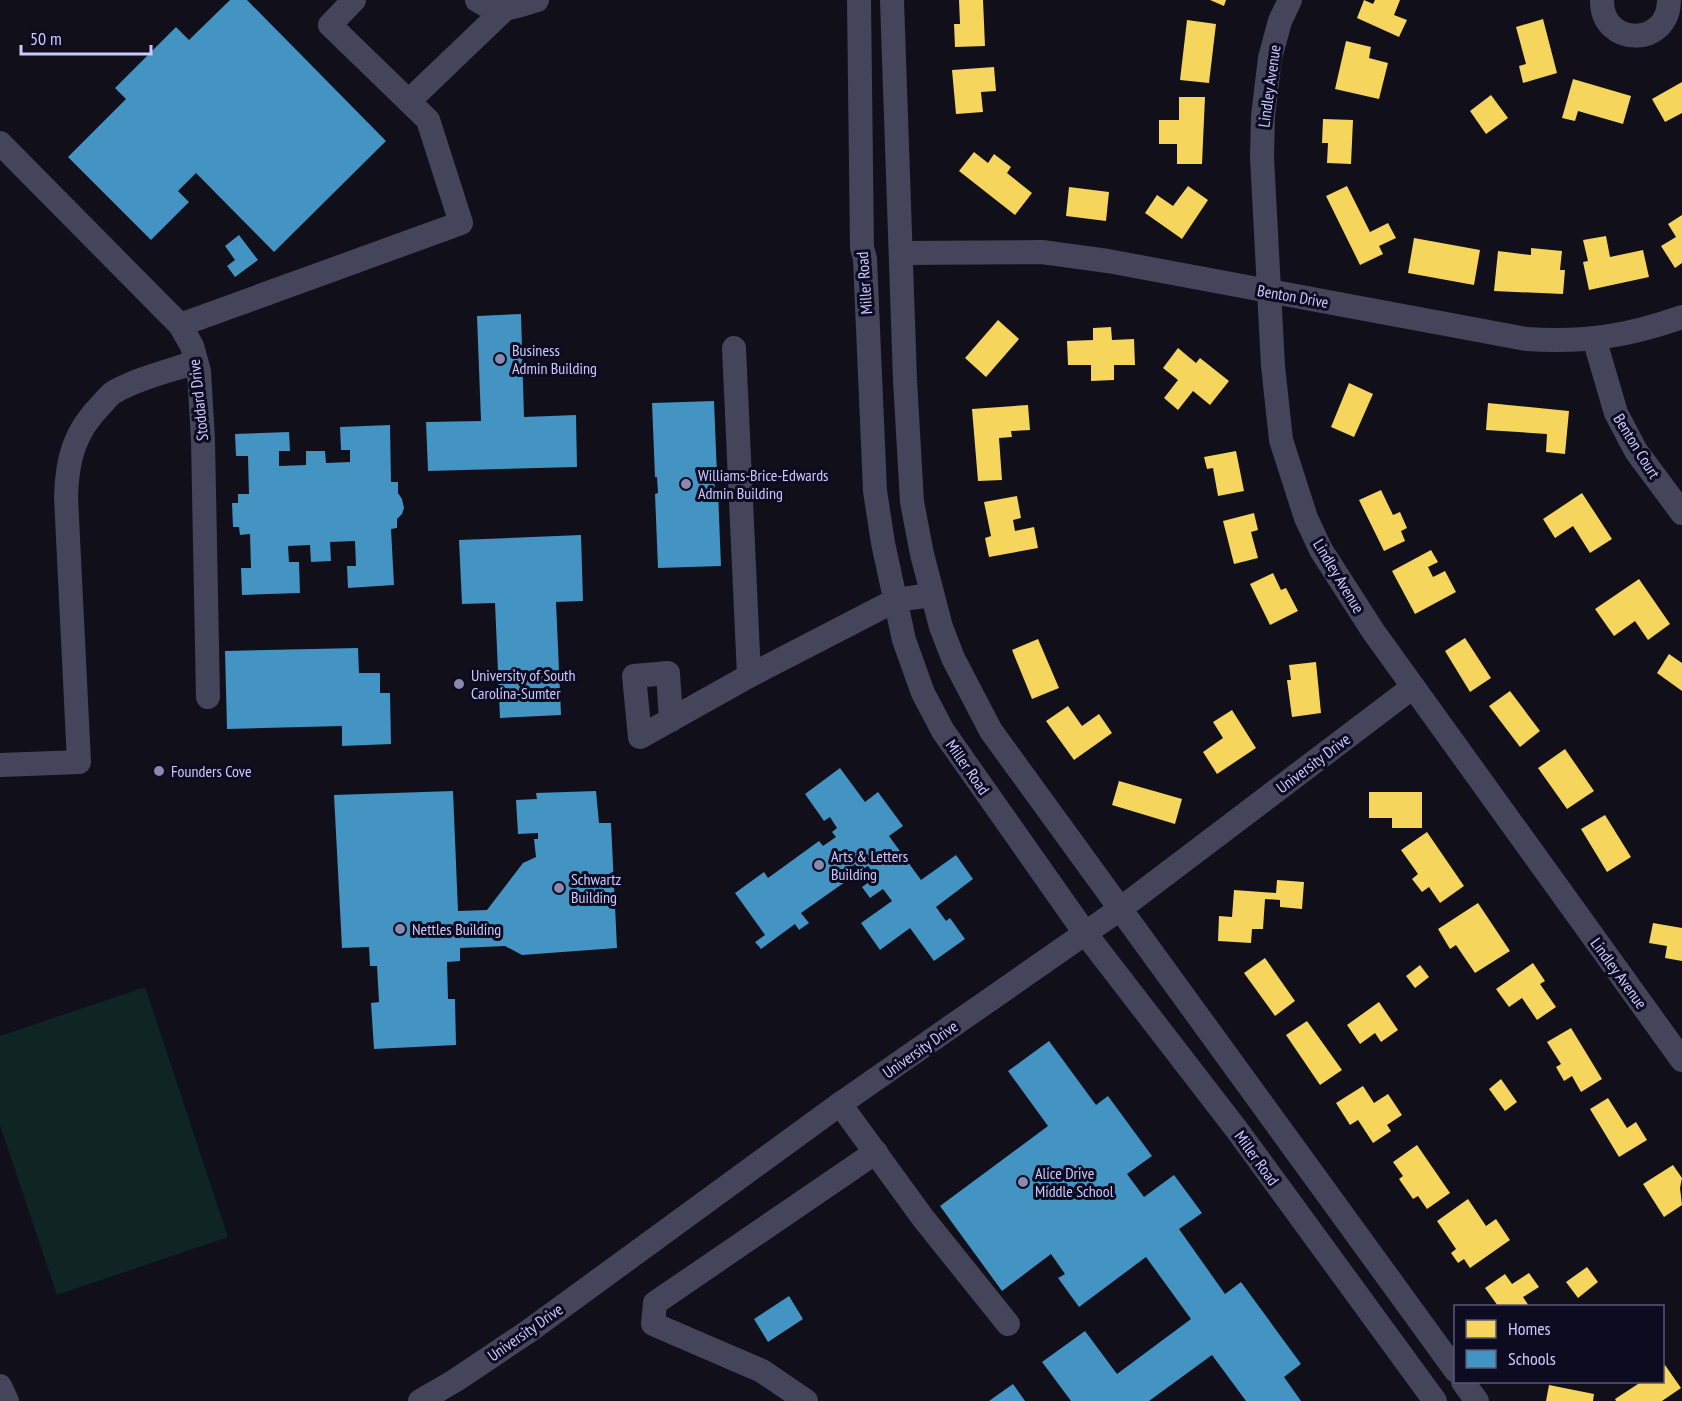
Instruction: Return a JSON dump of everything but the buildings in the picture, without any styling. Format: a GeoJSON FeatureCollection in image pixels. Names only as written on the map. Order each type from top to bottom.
{"type":"FeatureCollection","features":[{"type":"Feature","properties":{"kind":"street"},"geometry":{"type":"LineString","coordinates":[[180,325],[461,223],[428,120],[410,100],[330,25],[354,0]]}},
{"type":"Feature","properties":{"kind":"street"},"geometry":{"type":"LineString","coordinates":[[477,0],[491,8],[504,10],[537,0]]}},
{"type":"Feature","properties":{"kind":"street","name":"Miller Road"},"geometry":{"type":"LineString","coordinates":[[859,0],[862,248],[865,259],[874,491],[904,639],[919,682],[943,731],[1086,933],[1237,1130],[1435,1401]]}},
{"type":"Feature","properties":{"kind":"street"},"geometry":{"type":"LineString","coordinates":[[892,0],[912,502],[931,595],[953,658],[991,731],[1454,1370]]}},
{"type":"Feature","properties":{"kind":"street","name":"Lindley Avenue"},"geometry":{"type":"LineString","coordinates":[[1290,0],[1280,21],[1270,58],[1263,116],[1262,157],[1273,366],[1281,440],[1306,518],[1339,582],[1413,687],[1674,1032],[1682,1060]]}},
{"type":"Feature","properties":{"kind":"street"},"geometry":{"type":"LineString","coordinates":[[1602,0],[1604,14],[1613,27],[1619,32],[1635,36],[1658,28],[1667,14],[1669,0]]}},
{"type":"Feature","properties":{"kind":"street"},"geometry":{"type":"LineString","coordinates":[[410,100],[504,10]]}},
{"type":"Feature","properties":{"kind":"street","name":"Stoddard Drive"},"geometry":{"type":"LineString","coordinates":[[0,143],[180,325],[192,346],[199,371],[203,440],[208,697]]}},
{"type":"Feature","properties":{"kind":"street","name":"Benton Drive"},"geometry":{"type":"LineString","coordinates":[[901,253],[1042,252],[1108,261],[1526,339],[1556,341],[1594,339],[1644,330],[1682,317]]}},
{"type":"Feature","properties":{"kind":"street","name":"Benton Court"},"geometry":{"type":"LineString","coordinates":[[1594,339],[1616,413],[1636,451],[1682,513]]}},
{"type":"Feature","properties":{"kind":"street"},"geometry":{"type":"LineString","coordinates":[[734,348],[749,676]]}},
{"type":"Feature","properties":{"kind":"street"},"geometry":{"type":"LineString","coordinates":[[0,765],[80,762],[66,497],[66,471],[75,441],[93,413],[113,393],[147,378],[196,362]]}},
{"type":"Feature","properties":{"kind":"street"},"geometry":{"type":"LineString","coordinates":[[671,720],[749,676],[896,600],[931,595]]}},
{"type":"Feature","properties":{"kind":"street","name":"University Drive"},"geometry":{"type":"LineString","coordinates":[[420,1401],[529,1331],[840,1104],[1120,909],[1413,687]]}},
{"type":"Feature","properties":{"kind":"street"},"geometry":{"type":"LineString","coordinates":[[840,1104],[923,1218],[1008,1324]]}},
{"type":"Feature","properties":{"kind":"street"},"geometry":{"type":"LineString","coordinates":[[806,1401],[762,1371],[653,1324],[655,1303],[876,1152]]}},
{"type":"Feature","properties":{"kind":"street"},"geometry":{"type":"LineString","coordinates":[[1464,1383],[1477,1401]]}},
{"type":"Feature","properties":{"kind":"street"},"geometry":{"type":"LineString","coordinates":[[0,1386],[7,1401]]}},
{"type":"Feature","properties":{"kind":"green space"},"geometry":{"type":"Polygon","coordinates":[[[145,987],[228,1237],[57,1295],[0,1125],[0,1036],[145,987]]]}},
{"type":"Feature","properties":{"kind":"place","name":"Business Admin Building"},"geometry":{"type":"Point","coordinates":[500,359]}},
{"type":"Feature","properties":{"kind":"place","name":"Williams-Brice-Edwards Admin Building"},"geometry":{"type":"Point","coordinates":[686,484]}},
{"type":"Feature","properties":{"kind":"place","name":"University of South Carolina-Sumter"},"geometry":{"type":"Point","coordinates":[459,684]}},
{"type":"Feature","properties":{"kind":"place","name":"Founders Cove"},"geometry":{"type":"Point","coordinates":[159,771]}},
{"type":"Feature","properties":{"kind":"place","name":"Arts & Letters Building"},"geometry":{"type":"Point","coordinates":[819,865]}},
{"type":"Feature","properties":{"kind":"place","name":"Schwartz Building"},"geometry":{"type":"Point","coordinates":[559,888]}},
{"type":"Feature","properties":{"kind":"place","name":"Nettles Building"},"geometry":{"type":"Point","coordinates":[400,929]}},
{"type":"Feature","properties":{"kind":"place","name":"Alice Drive Middle School"},"geometry":{"type":"Point","coordinates":[1023,1182]}}]}
